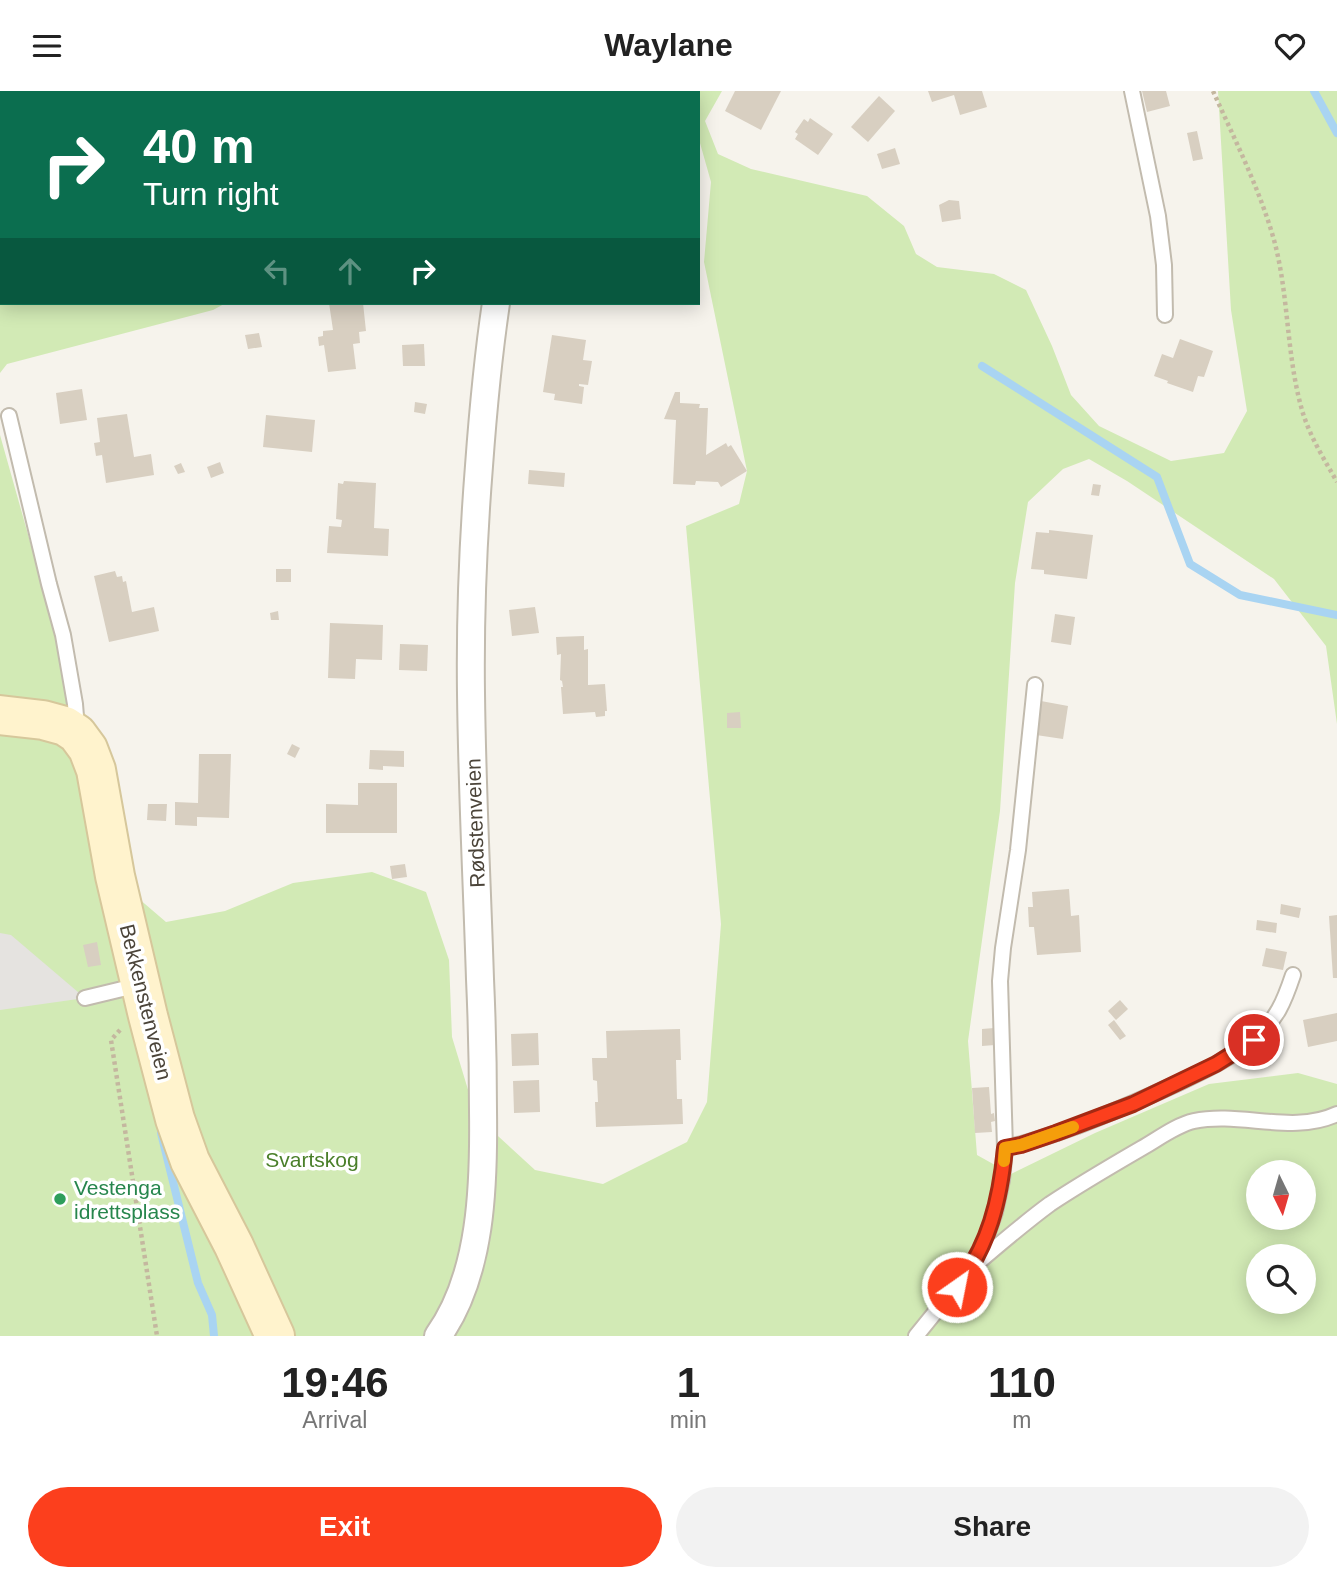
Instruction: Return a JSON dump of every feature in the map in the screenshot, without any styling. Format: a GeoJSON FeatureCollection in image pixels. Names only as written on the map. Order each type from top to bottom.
{"type":"FeatureCollection","features":[{"type":"Feature","properties":{"kind":"main road"},"geometry":{"type":"LineString","coordinates":[[0,715],[43,720],[65,726],[78,734]]}},
{"type":"Feature","properties":{"kind":"main road","name":"Bekkenstenveien"},"geometry":{"type":"LineString","coordinates":[[78,734],[88,749],[96,770],[115,876],[174,1119],[190,1161],[234,1246],[275,1336]]}},
{"type":"Feature","properties":{"kind":"street","name":"Rødstenveien"},"geometry":{"type":"LineString","coordinates":[[438,1336],[458,1297],[471,1261],[482,1189],[483,1075],[471,618],[473,541],[482,424],[496,305]]}},
{"type":"Feature","properties":{"kind":"lane"},"geometry":{"type":"LineString","coordinates":[[1132,91],[1158,216],[1166,315]]}},
{"type":"Feature","properties":{"kind":"lane"},"geometry":{"type":"LineString","coordinates":[[9,416],[63,635],[78,734]]}},
{"type":"Feature","properties":{"kind":"lane"},"geometry":{"type":"LineString","coordinates":[[916,1336],[971,1268],[985,1241],[1002,1180],[1005,1148],[1000,981],[1018,850],[1035,685]]}},
{"type":"Feature","properties":{"kind":"lane"},"geometry":{"type":"LineString","coordinates":[[1005,1148],[1056,1133],[1133,1104],[1216,1064],[1254,1040],[1273,1019],[1283,1004],[1293,975]]}},
{"type":"Feature","properties":{"kind":"lane"},"geometry":{"type":"LineString","coordinates":[[85,998],[144,1000]]}},
{"type":"Feature","properties":{"kind":"lane"},"geometry":{"type":"LineString","coordinates":[[971,1268],[1074,1188],[1191,1122],[1227,1119],[1302,1123],[1315,1122],[1337,1114]]}},
{"type":"Feature","properties":{"kind":"path"},"geometry":{"type":"LineString","coordinates":[[1213,91],[1264,210],[1274,241],[1287,313],[1293,375],[1302,412],[1322,457],[1337,482]]}},
{"type":"Feature","properties":{"kind":"path"},"geometry":{"type":"LineString","coordinates":[[144,1000],[111,1040],[157,1336]]}},
{"type":"Feature","properties":{"kind":"green space","name":"Svartskog"},"geometry":{"type":"Polygon","coordinates":[[[700,91],[722,91],[705,121],[718,154],[751,169],[867,196],[904,226],[916,254],[937,267],[994,274],[1026,290],[1071,395],[1099,426],[1171,461],[1224,453],[1247,411],[1231,310],[1218,91],[1337,91],[1337,724],[1326,646],[1274,579],[1127,481],[1089,459],[1063,469],[1028,502],[1015,583],[1000,811],[968,1041],[977,1155],[1011,1174],[1095,1133],[1209,1084],[1298,1073],[1337,1084],[1337,1336],[0,1336],[0,435],[109,822],[124,886],[166,922],[225,911],[293,883],[372,872],[426,892],[449,960],[452,1037],[476,1116],[535,1170],[603,1184],[687,1142],[707,1102],[721,924],[686,526],[739,504],[747,471],[704,262],[711,182],[700,143],[700,91]]]}},
{"type":"Feature","properties":{"kind":"green space"},"geometry":{"type":"Polygon","coordinates":[[[0,305],[222,305],[213,310],[7,364],[0,373],[0,305]]]}},
{"type":"Feature","properties":{"kind":"shaded area"},"geometry":{"type":"Polygon","coordinates":[[[0,933],[11,935],[85,998],[0,1010],[0,933]]]}},
{"type":"Feature","properties":{"kind":"building"},"geometry":{"type":"Polygon","coordinates":[[[735,91],[781,91],[761,130],[725,111],[735,91]]]}},
{"type":"Feature","properties":{"kind":"building"},"geometry":{"type":"Polygon","coordinates":[[[928,91],[982,91],[987,107],[960,115],[954,95],[932,102],[928,91]]]}},
{"type":"Feature","properties":{"kind":"building"},"geometry":{"type":"Polygon","coordinates":[[[1142,91],[1166,91],[1170,106],[1147,112],[1142,91]]]}},
{"type":"Feature","properties":{"kind":"building"},"geometry":{"type":"Polygon","coordinates":[[[879,96],[895,111],[868,142],[851,127],[879,96]]]}},
{"type":"Feature","properties":{"kind":"building"},"geometry":{"type":"Polygon","coordinates":[[[810,118],[833,134],[818,155],[795,139],[798,134],[795,132],[804,119],[808,122],[810,118]]]}},
{"type":"Feature","properties":{"kind":"building"},"geometry":{"type":"Polygon","coordinates":[[[1197,131],[1203,159],[1193,161],[1187,133],[1197,131]]]}},
{"type":"Feature","properties":{"kind":"building"},"geometry":{"type":"Polygon","coordinates":[[[895,148],[900,164],[882,169],[877,154],[895,148]]]}},
{"type":"Feature","properties":{"kind":"building"},"geometry":{"type":"Polygon","coordinates":[[[949,200],[959,201],[961,219],[942,222],[939,205],[949,200]]]}},
{"type":"Feature","properties":{"kind":"building"},"geometry":{"type":"Polygon","coordinates":[[[329,305],[363,305],[366,331],[359,332],[360,343],[353,344],[356,369],[328,372],[324,345],[319,346],[318,337],[323,336],[323,331],[333,330],[329,305]]]}},
{"type":"Feature","properties":{"kind":"building"},"geometry":{"type":"Polygon","coordinates":[[[259,333],[262,347],[248,349],[245,335],[259,333]]]}},
{"type":"Feature","properties":{"kind":"building"},"geometry":{"type":"Polygon","coordinates":[[[552,335],[586,340],[583,360],[592,361],[588,385],[579,384],[584,387],[582,404],[554,400],[555,394],[543,392],[552,335]]]}},
{"type":"Feature","properties":{"kind":"building"},"geometry":{"type":"Polygon","coordinates":[[[1180,339],[1213,351],[1204,377],[1198,376],[1193,392],[1154,376],[1162,354],[1173,358],[1180,339]]]}},
{"type":"Feature","properties":{"kind":"building"},"geometry":{"type":"Polygon","coordinates":[[[424,344],[425,366],[403,366],[402,345],[424,344]]]}},
{"type":"Feature","properties":{"kind":"building"},"geometry":{"type":"Polygon","coordinates":[[[82,389],[87,420],[60,424],[56,393],[82,389]]]}},
{"type":"Feature","properties":{"kind":"building"},"geometry":{"type":"Polygon","coordinates":[[[675,392],[680,392],[680,403],[700,404],[699,408],[708,408],[706,455],[726,443],[728,447],[731,445],[747,471],[721,487],[718,482],[673,484],[676,420],[664,419],[675,392]]]}},
{"type":"Feature","properties":{"kind":"building"},"geometry":{"type":"Polygon","coordinates":[[[415,402],[427,404],[425,414],[414,412],[415,402]]]}},
{"type":"Feature","properties":{"kind":"building"},"geometry":{"type":"Polygon","coordinates":[[[127,414],[134,457],[151,454],[154,475],[106,483],[102,455],[96,456],[94,443],[100,442],[97,418],[127,414]]]}},
{"type":"Feature","properties":{"kind":"building"},"geometry":{"type":"Polygon","coordinates":[[[266,415],[315,420],[312,452],[263,447],[266,415]]]}},
{"type":"Feature","properties":{"kind":"building"},"geometry":{"type":"Polygon","coordinates":[[[220,462],[224,473],[211,478],[207,467],[220,462]]]}},
{"type":"Feature","properties":{"kind":"building"},"geometry":{"type":"Polygon","coordinates":[[[181,463],[185,472],[178,474],[174,466],[181,463]]]}},
{"type":"Feature","properties":{"kind":"building"},"geometry":{"type":"Polygon","coordinates":[[[529,470],[565,473],[564,487],[528,484],[529,470]]]}},
{"type":"Feature","properties":{"kind":"building"},"geometry":{"type":"Polygon","coordinates":[[[344,481],[376,483],[374,528],[389,529],[388,556],[327,553],[329,526],[341,527],[342,520],[336,519],[338,483],[343,484],[344,481]]]}},
{"type":"Feature","properties":{"kind":"building"},"geometry":{"type":"Polygon","coordinates":[[[1093,484],[1101,485],[1099,496],[1091,495],[1093,484]]]}},
{"type":"Feature","properties":{"kind":"building"},"geometry":{"type":"Polygon","coordinates":[[[1049,530],[1093,535],[1087,579],[1044,574],[1044,570],[1031,569],[1036,532],[1049,533],[1049,530]]]}},
{"type":"Feature","properties":{"kind":"building"},"geometry":{"type":"Polygon","coordinates":[[[276,569],[291,569],[291,582],[276,582],[276,569]]]}},
{"type":"Feature","properties":{"kind":"building"},"geometry":{"type":"Polygon","coordinates":[[[115,571],[117,577],[122,576],[123,582],[126,581],[132,612],[154,607],[159,631],[109,642],[94,576],[115,571]]]}},
{"type":"Feature","properties":{"kind":"building"},"geometry":{"type":"Polygon","coordinates":[[[535,607],[539,633],[512,636],[509,610],[535,607]]]}},
{"type":"Feature","properties":{"kind":"building"},"geometry":{"type":"Polygon","coordinates":[[[278,611],[279,620],[271,620],[270,613],[278,611]]]}},
{"type":"Feature","properties":{"kind":"building"},"geometry":{"type":"Polygon","coordinates":[[[1055,614],[1075,617],[1071,645],[1051,642],[1055,614]]]}},
{"type":"Feature","properties":{"kind":"building"},"geometry":{"type":"Polygon","coordinates":[[[330,623],[383,625],[382,660],[356,659],[355,679],[328,678],[330,623]]]}},
{"type":"Feature","properties":{"kind":"building"},"geometry":{"type":"Polygon","coordinates":[[[584,636],[584,650],[588,649],[588,685],[605,684],[605,716],[596,717],[595,712],[563,714],[561,654],[557,655],[556,637],[584,636]]]}},
{"type":"Feature","properties":{"kind":"building"},"geometry":{"type":"Polygon","coordinates":[[[400,644],[428,645],[427,671],[399,670],[400,644]]]}},
{"type":"Feature","properties":{"kind":"building"},"geometry":{"type":"Polygon","coordinates":[[[1041,701],[1068,706],[1063,739],[1036,735],[1041,701]]]}},
{"type":"Feature","properties":{"kind":"building"},"geometry":{"type":"Polygon","coordinates":[[[740,712],[741,728],[727,728],[727,713],[740,712]]]}},
{"type":"Feature","properties":{"kind":"building"},"geometry":{"type":"Polygon","coordinates":[[[292,744],[300,748],[295,758],[287,754],[292,744]]]}},
{"type":"Feature","properties":{"kind":"building"},"geometry":{"type":"Polygon","coordinates":[[[370,750],[404,751],[404,767],[383,766],[383,770],[369,769],[370,750]]]}},
{"type":"Feature","properties":{"kind":"building"},"geometry":{"type":"Polygon","coordinates":[[[199,754],[231,754],[229,818],[197,817],[197,826],[175,825],[175,802],[198,803],[199,754]]]}},
{"type":"Feature","properties":{"kind":"building"},"geometry":{"type":"Polygon","coordinates":[[[358,783],[397,783],[397,833],[326,833],[326,804],[358,805],[358,783]]]}},
{"type":"Feature","properties":{"kind":"building"},"geometry":{"type":"Polygon","coordinates":[[[148,804],[167,804],[166,821],[147,820],[148,804]]]}},
{"type":"Feature","properties":{"kind":"building"},"geometry":{"type":"Polygon","coordinates":[[[405,864],[407,877],[392,879],[390,866],[405,864]]]}},
{"type":"Feature","properties":{"kind":"building"},"geometry":{"type":"Polygon","coordinates":[[[1069,889],[1071,916],[1079,915],[1081,952],[1037,955],[1034,927],[1029,927],[1028,907],[1033,907],[1032,892],[1069,889]]]}},
{"type":"Feature","properties":{"kind":"building"},"geometry":{"type":"Polygon","coordinates":[[[1281,904],[1301,908],[1299,918],[1280,914],[1281,904]]]}},
{"type":"Feature","properties":{"kind":"building"},"geometry":{"type":"Polygon","coordinates":[[[1337,915],[1337,978],[1333,978],[1329,916],[1337,915]]]}},
{"type":"Feature","properties":{"kind":"building"},"geometry":{"type":"Polygon","coordinates":[[[1257,920],[1277,923],[1276,933],[1256,930],[1257,920]]]}},
{"type":"Feature","properties":{"kind":"building"},"geometry":{"type":"Polygon","coordinates":[[[97,942],[101,965],[88,967],[83,945],[97,942]]]}},
{"type":"Feature","properties":{"kind":"building"},"geometry":{"type":"Polygon","coordinates":[[[1266,948],[1287,952],[1283,970],[1262,966],[1266,948]]]}},
{"type":"Feature","properties":{"kind":"building"},"geometry":{"type":"Polygon","coordinates":[[[1120,1000],[1128,1009],[1116,1020],[1108,1011],[1120,1000]]]}},
{"type":"Feature","properties":{"kind":"building"},"geometry":{"type":"Polygon","coordinates":[[[1337,1013],[1337,1041],[1308,1047],[1303,1020],[1337,1013]]]}},
{"type":"Feature","properties":{"kind":"building"},"geometry":{"type":"Polygon","coordinates":[[[1114,1020],[1126,1036],[1120,1040],[1108,1025],[1114,1020]]]}},
{"type":"Feature","properties":{"kind":"building"},"geometry":{"type":"Polygon","coordinates":[[[994,1028],[995,1045],[982,1046],[982,1029],[994,1028]]]}},
{"type":"Feature","properties":{"kind":"building"},"geometry":{"type":"Polygon","coordinates":[[[680,1029],[681,1060],[676,1060],[677,1099],[682,1099],[683,1124],[596,1127],[597,1081],[593,1080],[592,1058],[607,1058],[606,1031],[680,1029]]]}},
{"type":"Feature","properties":{"kind":"building"},"geometry":{"type":"Polygon","coordinates":[[[538,1033],[539,1065],[512,1066],[511,1034],[538,1033]]]}},
{"type":"Feature","properties":{"kind":"building"},"geometry":{"type":"Polygon","coordinates":[[[539,1080],[540,1112],[514,1113],[513,1081],[539,1080]]]}},
{"type":"Feature","properties":{"kind":"building"},"geometry":{"type":"Polygon","coordinates":[[[989,1087],[991,1114],[994,1113],[995,1121],[991,1122],[992,1132],[975,1133],[972,1088],[989,1087]]]}},
{"type":"Feature","properties":{"kind":"waterway"},"geometry":{"type":"LineString","coordinates":[[1314,91],[1337,133]]}},
{"type":"Feature","properties":{"kind":"waterway"},"geometry":{"type":"LineString","coordinates":[[982,366],[1157,477],[1190,564],[1240,595],[1337,615]]}},
{"type":"Feature","properties":{"kind":"waterway"},"geometry":{"type":"LineString","coordinates":[[161,1133],[198,1283],[212,1315],[214,1336]]}},
{"type":"Feature","properties":{"kind":"slow traffic"},"geometry":{"type":"LineString","coordinates":[[1004,1161],[1005,1148],[1073,1127]]}},
{"type":"Feature","properties":{"kind":"place","name":"Vestenga idrettsplass"},"geometry":{"type":"Point","coordinates":[60,1199]}},
{"type":"Feature","properties":{"kind":"route"},"geometry":{"type":"LineString","coordinates":[[957,1287],[985,1241],[1002,1180],[1005,1148],[1056,1133],[1133,1104],[1216,1064],[1254,1040]]}}]}
